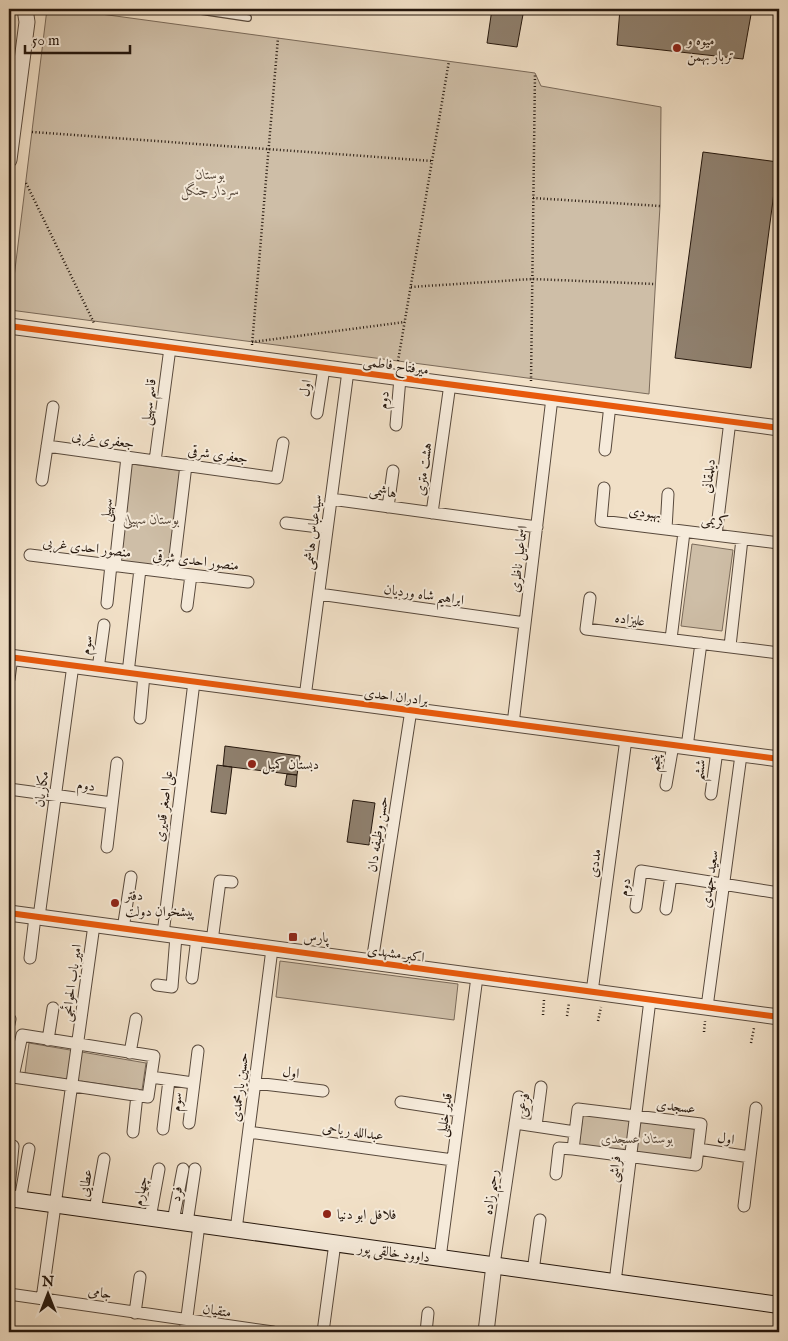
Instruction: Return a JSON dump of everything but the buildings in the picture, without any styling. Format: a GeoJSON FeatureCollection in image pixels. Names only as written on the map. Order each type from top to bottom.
{"type":"FeatureCollection","features":[{"type":"Feature","properties":{"kind":"main road","name":"داوود خالقی پور"},"geometry":{"type":"LineString","coordinates":[[13,1195],[56,1205],[779,1305]]}},
{"type":"Feature","properties":{"kind":"street"},"geometry":{"type":"LineString","coordinates":[[9,160],[27,22],[25,9]]}},
{"type":"Feature","properties":{"kind":"street","name":"میرفتاح فاطمی"},"geometry":{"type":"LineString","coordinates":[[9,326],[779,428]]}},
{"type":"Feature","properties":{"kind":"street","name":"قاسم سهیلی"},"geometry":{"type":"LineString","coordinates":[[155,461],[170,348]]}},
{"type":"Feature","properties":{"kind":"street","name":"اول"},"geometry":{"type":"LineString","coordinates":[[317,413],[324,368]]}},
{"type":"Feature","properties":{"kind":"street","name":"سیدعباس هاشمی"},"geometry":{"type":"LineString","coordinates":[[305,697],[348,371]]}},
{"type":"Feature","properties":{"kind":"street","name":"دوم"},"geometry":{"type":"LineString","coordinates":[[396,425],[400,378]]}},
{"type":"Feature","properties":{"kind":"street","name":"هشت متری"},"geometry":{"type":"LineString","coordinates":[[450,384],[432,513],[537,527]]}},
{"type":"Feature","properties":{"kind":"street","name":"اسماعیل ناظری"},"geometry":{"type":"LineString","coordinates":[[513,724],[552,398]]}},
{"type":"Feature","properties":{"kind":"street"},"geometry":{"type":"LineString","coordinates":[[604,450],[610,405]]}},
{"type":"Feature","properties":{"kind":"street"},"geometry":{"type":"LineString","coordinates":[[42,480],[52,407]]}},
{"type":"Feature","properties":{"kind":"street","name":"دیلمقانی"},"geometry":{"type":"LineString","coordinates":[[716,535],[730,421]]}},
{"type":"Feature","properties":{"kind":"street","name":"جعفری شرقی"},"geometry":{"type":"LineString","coordinates":[[155,461],[277,478],[282,443]]}},
{"type":"Feature","properties":{"kind":"street","name":"جعفری غربی"},"geometry":{"type":"LineString","coordinates":[[47,446],[155,461]]}},
{"type":"Feature","properties":{"kind":"street","name":"سهیلی"},"geometry":{"type":"LineString","coordinates":[[113,565],[127,457]]}},
{"type":"Feature","properties":{"kind":"street"},"geometry":{"type":"LineString","coordinates":[[173,573],[186,465]]}},
{"type":"Feature","properties":{"kind":"street"},"geometry":{"type":"LineString","coordinates":[[388,506],[393,470]]}},
{"type":"Feature","properties":{"kind":"street","name":"بهبودی"},"geometry":{"type":"LineString","coordinates":[[604,488],[601,521],[684,532]]}},
{"type":"Feature","properties":{"kind":"street"},"geometry":{"type":"LineString","coordinates":[[666,529],[668,494]]}},
{"type":"Feature","properties":{"kind":"street","name":"هاشمی"},"geometry":{"type":"LineString","coordinates":[[331,499],[432,513]]}},
{"type":"Feature","properties":{"kind":"street"},"geometry":{"type":"LineString","coordinates":[[286,523],[327,528]]}},
{"type":"Feature","properties":{"kind":"street","name":"کریمی"},"geometry":{"type":"LineString","coordinates":[[671,640],[684,532],[716,535],[742,539],[730,646]]}},
{"type":"Feature","properties":{"kind":"street"},"geometry":{"type":"LineString","coordinates":[[742,539],[779,543]]}},
{"type":"Feature","properties":{"kind":"street","name":"منصور احدی غربی"},"geometry":{"type":"LineString","coordinates":[[30,555],[140,569]]}},
{"type":"Feature","properties":{"kind":"street"},"geometry":{"type":"LineString","coordinates":[[107,602],[113,565]]}},
{"type":"Feature","properties":{"kind":"street"},"geometry":{"type":"LineString","coordinates":[[128,673],[140,569]]}},
{"type":"Feature","properties":{"kind":"street","name":"منصور احدی شرقی"},"geometry":{"type":"LineString","coordinates":[[140,569],[248,582]]}},
{"type":"Feature","properties":{"kind":"street"},"geometry":{"type":"LineString","coordinates":[[188,606],[191,575]]}},
{"type":"Feature","properties":{"kind":"street","name":"ابراهیم شاه وردیان"},"geometry":{"type":"LineString","coordinates":[[319,594],[525,623]]}},
{"type":"Feature","properties":{"kind":"street","name":"علیزاده"},"geometry":{"type":"LineString","coordinates":[[590,598],[586,629],[671,640]]}},
{"type":"Feature","properties":{"kind":"street","name":"سوم"},"geometry":{"type":"LineString","coordinates":[[98,669],[104,625]]}},
{"type":"Feature","properties":{"kind":"street"},"geometry":{"type":"LineString","coordinates":[[671,640],[779,653]]}},
{"type":"Feature","properties":{"kind":"street"},"geometry":{"type":"LineString","coordinates":[[680,746],[701,644]]}},
{"type":"Feature","properties":{"kind":"street"},"geometry":{"type":"LineString","coordinates":[[9,679],[10,657]]}},
{"type":"Feature","properties":{"kind":"street","name":"برادران احدی"},"geometry":{"type":"LineString","coordinates":[[10,657],[779,759]]}},
{"type":"Feature","properties":{"kind":"street","name":"مکاریان"},"geometry":{"type":"LineString","coordinates":[[30,958],[73,665]]}},
{"type":"Feature","properties":{"kind":"street"},"geometry":{"type":"LineString","coordinates":[[140,718],[144,675]]}},
{"type":"Feature","properties":{"kind":"street","name":"علی اصغر قدیری"},"geometry":{"type":"LineString","coordinates":[[157,985],[172,987],[170,935],[194,682]]}},
{"type":"Feature","properties":{"kind":"street","name":"حسن وظیفه دان"},"geometry":{"type":"LineString","coordinates":[[372,962],[411,710]]}},
{"type":"Feature","properties":{"kind":"street","name":"مددی"},"geometry":{"type":"LineString","coordinates":[[592,992],[626,739]]}},
{"type":"Feature","properties":{"kind":"street","name":"پنجم"},"geometry":{"type":"LineString","coordinates":[[666,785],[680,746]]}},
{"type":"Feature","properties":{"kind":"street","name":"ششم"},"geometry":{"type":"LineString","coordinates":[[711,794],[717,751]]}},
{"type":"Feature","properties":{"kind":"street","name":"سعید جهدی"},"geometry":{"type":"LineString","coordinates":[[707,1008],[741,754]]}},
{"type":"Feature","properties":{"kind":"street","name":"دوم"},"geometry":{"type":"LineString","coordinates":[[107,847],[117,763]]}},
{"type":"Feature","properties":{"kind":"street"},"geometry":{"type":"LineString","coordinates":[[9,789],[55,796]]}},
{"type":"Feature","properties":{"kind":"street","name":"دوم"},"geometry":{"type":"LineString","coordinates":[[55,796],[112,803]]}},
{"type":"Feature","properties":{"kind":"street","name":"دوم"},"geometry":{"type":"LineString","coordinates":[[636,907],[641,872],[671,876]]}},
{"type":"Feature","properties":{"kind":"street"},"geometry":{"type":"LineString","coordinates":[[666,909],[671,876],[779,893]]}},
{"type":"Feature","properties":{"kind":"street"},"geometry":{"type":"LineString","coordinates":[[123,929],[131,877]]}},
{"type":"Feature","properties":{"kind":"street"},"geometry":{"type":"LineString","coordinates":[[192,978],[204,939],[214,880],[232,882]]}},
{"type":"Feature","properties":{"kind":"street","name":"اکبر مشهدی"},"geometry":{"type":"LineString","coordinates":[[9,913],[779,1017]]}},
{"type":"Feature","properties":{"kind":"street","name":"امیر باب الحوائجی"},"geometry":{"type":"LineString","coordinates":[[72,1087],[94,925]]}},
{"type":"Feature","properties":{"kind":"street","name":"حسین یارمحمدی"},"geometry":{"type":"LineString","coordinates":[[236,1230],[272,949]]}},
{"type":"Feature","properties":{"kind":"street","name":"قدیر خلیلی"},"geometry":{"type":"LineString","coordinates":[[440,1258],[477,976]]}},
{"type":"Feature","properties":{"kind":"street","name":"فراشی"},"geometry":{"type":"LineString","coordinates":[[615,1282],[650,1000]]}},
{"type":"Feature","properties":{"kind":"street"},"geometry":{"type":"LineString","coordinates":[[48,1040],[53,1008]]}},
{"type":"Feature","properties":{"kind":"street"},"geometry":{"type":"LineString","coordinates":[[130,1052],[136,1019]]}},
{"type":"Feature","properties":{"kind":"street"},"geometry":{"type":"LineString","coordinates":[[22,1035],[48,1040],[154,1056],[148,1097],[14,1077],[13,1058],[22,1035]]}},
{"type":"Feature","properties":{"kind":"street"},"geometry":{"type":"LineString","coordinates":[[151,1077],[193,1082],[198,1051]]}},
{"type":"Feature","properties":{"kind":"street"},"geometry":{"type":"LineString","coordinates":[[163,1129],[169,1080]]}},
{"type":"Feature","properties":{"kind":"street","name":"سوم"},"geometry":{"type":"LineString","coordinates":[[189,1123],[193,1082]]}},
{"type":"Feature","properties":{"kind":"street","name":"اول"},"geometry":{"type":"LineString","coordinates":[[255,1083],[323,1091]]}},
{"type":"Feature","properties":{"kind":"street"},"geometry":{"type":"LineString","coordinates":[[42,1299],[72,1087]]}},
{"type":"Feature","properties":{"kind":"street","name":"فرعی"},"geometry":{"type":"LineString","coordinates":[[536,1126],[541,1087]]}},
{"type":"Feature","properties":{"kind":"street"},"geometry":{"type":"LineString","coordinates":[[133,1132],[137,1095]]}},
{"type":"Feature","properties":{"kind":"street"},"geometry":{"type":"LineString","coordinates":[[519,1097],[515,1123],[575,1132]]}},
{"type":"Feature","properties":{"kind":"street"},"geometry":{"type":"LineString","coordinates":[[401,1102],[459,1111]]}},
{"type":"Feature","properties":{"kind":"street"},"geometry":{"type":"LineString","coordinates":[[744,1206],[756,1108]]}},
{"type":"Feature","properties":{"kind":"street","name":"عسجدی"},"geometry":{"type":"LineString","coordinates":[[573,1150],[578,1109],[701,1124],[698,1150]]}},
{"type":"Feature","properties":{"kind":"street","name":"رحیم زاده"},"geometry":{"type":"LineString","coordinates":[[494,1265],[515,1123]]}},
{"type":"Feature","properties":{"kind":"street","name":"عبدالله ریاحی"},"geometry":{"type":"LineString","coordinates":[[249,1132],[453,1160]]}},
{"type":"Feature","properties":{"kind":"street"},"geometry":{"type":"LineString","coordinates":[[13,1146],[13,1195]]}},
{"type":"Feature","properties":{"kind":"street"},"geometry":{"type":"LineString","coordinates":[[556,1174],[559,1148],[696,1165],[698,1150]]}},
{"type":"Feature","properties":{"kind":"street"},"geometry":{"type":"LineString","coordinates":[[13,1195],[29,1149]]}},
{"type":"Feature","properties":{"kind":"street","name":"اول"},"geometry":{"type":"LineString","coordinates":[[698,1150],[750,1157]]}},
{"type":"Feature","properties":{"kind":"street","name":"عطایی"},"geometry":{"type":"LineString","coordinates":[[96,1210],[104,1160]]}},
{"type":"Feature","properties":{"kind":"street","name":"چهارم"},"geometry":{"type":"LineString","coordinates":[[150,1218],[159,1168]]}},
{"type":"Feature","properties":{"kind":"street"},"geometry":{"type":"LineString","coordinates":[[183,1169],[186,1223],[186,1326]]}},
{"type":"Feature","properties":{"kind":"street","name":"فرد"},"geometry":{"type":"LineString","coordinates":[[186,1223],[196,1169]]}},
{"type":"Feature","properties":{"kind":"street"},"geometry":{"type":"LineString","coordinates":[[533,1271],[540,1220]]}},
{"type":"Feature","properties":{"kind":"street"},"geometry":{"type":"LineString","coordinates":[[323,1332],[335,1243]]}},
{"type":"Feature","properties":{"kind":"street"},"geometry":{"type":"LineString","coordinates":[[486,1332],[494,1265]]}},
{"type":"Feature","properties":{"kind":"street"},"geometry":{"type":"LineString","coordinates":[[135,1313],[140,1277]]}},
{"type":"Feature","properties":{"kind":"street","name":"جامی"},"geometry":{"type":"LineString","coordinates":[[9,1294],[135,1313],[186,1326]]}},
{"type":"Feature","properties":{"kind":"street"},"geometry":{"type":"LineString","coordinates":[[426,1332],[428,1313]]}},
{"type":"Feature","properties":{"kind":"street","name":"متقیان"},"geometry":{"type":"LineString","coordinates":[[186,1326],[273,1332]]}},
{"type":"Feature","properties":{"kind":"lane"},"geometry":{"type":"LineString","coordinates":[[188,9],[248,18]]}},
{"type":"Feature","properties":{"kind":"path"},"geometry":{"type":"LineString","coordinates":[[251,358],[278,38]]}},
{"type":"Feature","properties":{"kind":"path"},"geometry":{"type":"LineString","coordinates":[[398,361],[449,61]]}},
{"type":"Feature","properties":{"kind":"path"},"geometry":{"type":"LineString","coordinates":[[530,395],[535,72]]}},
{"type":"Feature","properties":{"kind":"path"},"geometry":{"type":"LineString","coordinates":[[32,132],[432,161]]}},
{"type":"Feature","properties":{"kind":"path"},"geometry":{"type":"LineString","coordinates":[[26,183],[101,338]]}},
{"type":"Feature","properties":{"kind":"path"},"geometry":{"type":"LineString","coordinates":[[533,198],[660,206]]}},
{"type":"Feature","properties":{"kind":"path"},"geometry":{"type":"LineString","coordinates":[[411,287],[532,280],[655,284]]}},
{"type":"Feature","properties":{"kind":"path"},"geometry":{"type":"LineString","coordinates":[[252,342],[405,322]]}},
{"type":"Feature","properties":{"kind":"green space","name":"بوستان سردار جنگل"},"geometry":{"type":"Polygon","coordinates":[[[47,9],[64,9],[535,73],[541,86],[661,107],[660,206],[649,394],[10,310],[47,9]]]}},
{"type":"Feature","properties":{"kind":"green space","name":"بوستان سهیلی"},"geometry":{"type":"Polygon","coordinates":[[[131,464],[185,471],[171,573],[117,566],[131,464]]]}},
{"type":"Feature","properties":{"kind":"green space"},"geometry":{"type":"Polygon","coordinates":[[[692,544],[733,550],[722,631],[681,626],[692,544]]]}},
{"type":"Feature","properties":{"kind":"green space"},"geometry":{"type":"Polygon","coordinates":[[[280,961],[458,984],[454,1020],[276,997],[280,961]]]}},
{"type":"Feature","properties":{"kind":"green space"},"geometry":{"type":"Polygon","coordinates":[[[29,1043],[146,1063],[142,1090],[25,1073],[29,1043]]]}},
{"type":"Feature","properties":{"kind":"green space","name":"بوستان عسجدی"},"geometry":{"type":"Polygon","coordinates":[[[583,1115],[695,1129],[691,1160],[579,1147],[583,1115]]]}},
{"type":"Feature","properties":{"kind":"cycle path"},"geometry":{"type":"LineString","coordinates":[[9,326],[779,428]]}},
{"type":"Feature","properties":{"kind":"cycle path"},"geometry":{"type":"LineString","coordinates":[[9,657],[779,759]]}},
{"type":"Feature","properties":{"kind":"cycle path"},"geometry":{"type":"LineString","coordinates":[[9,913],[779,1017]]}},
{"type":"Feature","properties":{"kind":"place","name":"میوه و تربار بهمن"},"geometry":{"type":"Point","coordinates":[677,48]}},
{"type":"Feature","properties":{"kind":"place","name":"دبستان کمیل"},"geometry":{"type":"Point","coordinates":[252,764]}},
{"type":"Feature","properties":{"kind":"place","name":"دفتر پیشخوان دولت"},"geometry":{"type":"Point","coordinates":[115,903]}},
{"type":"Feature","properties":{"kind":"place","name":"پارس"},"geometry":{"type":"Point","coordinates":[293,937]}},
{"type":"Feature","properties":{"kind":"place","name":"فلافل ابو دنیا"},"geometry":{"type":"Point","coordinates":[327,1214]}}]}
